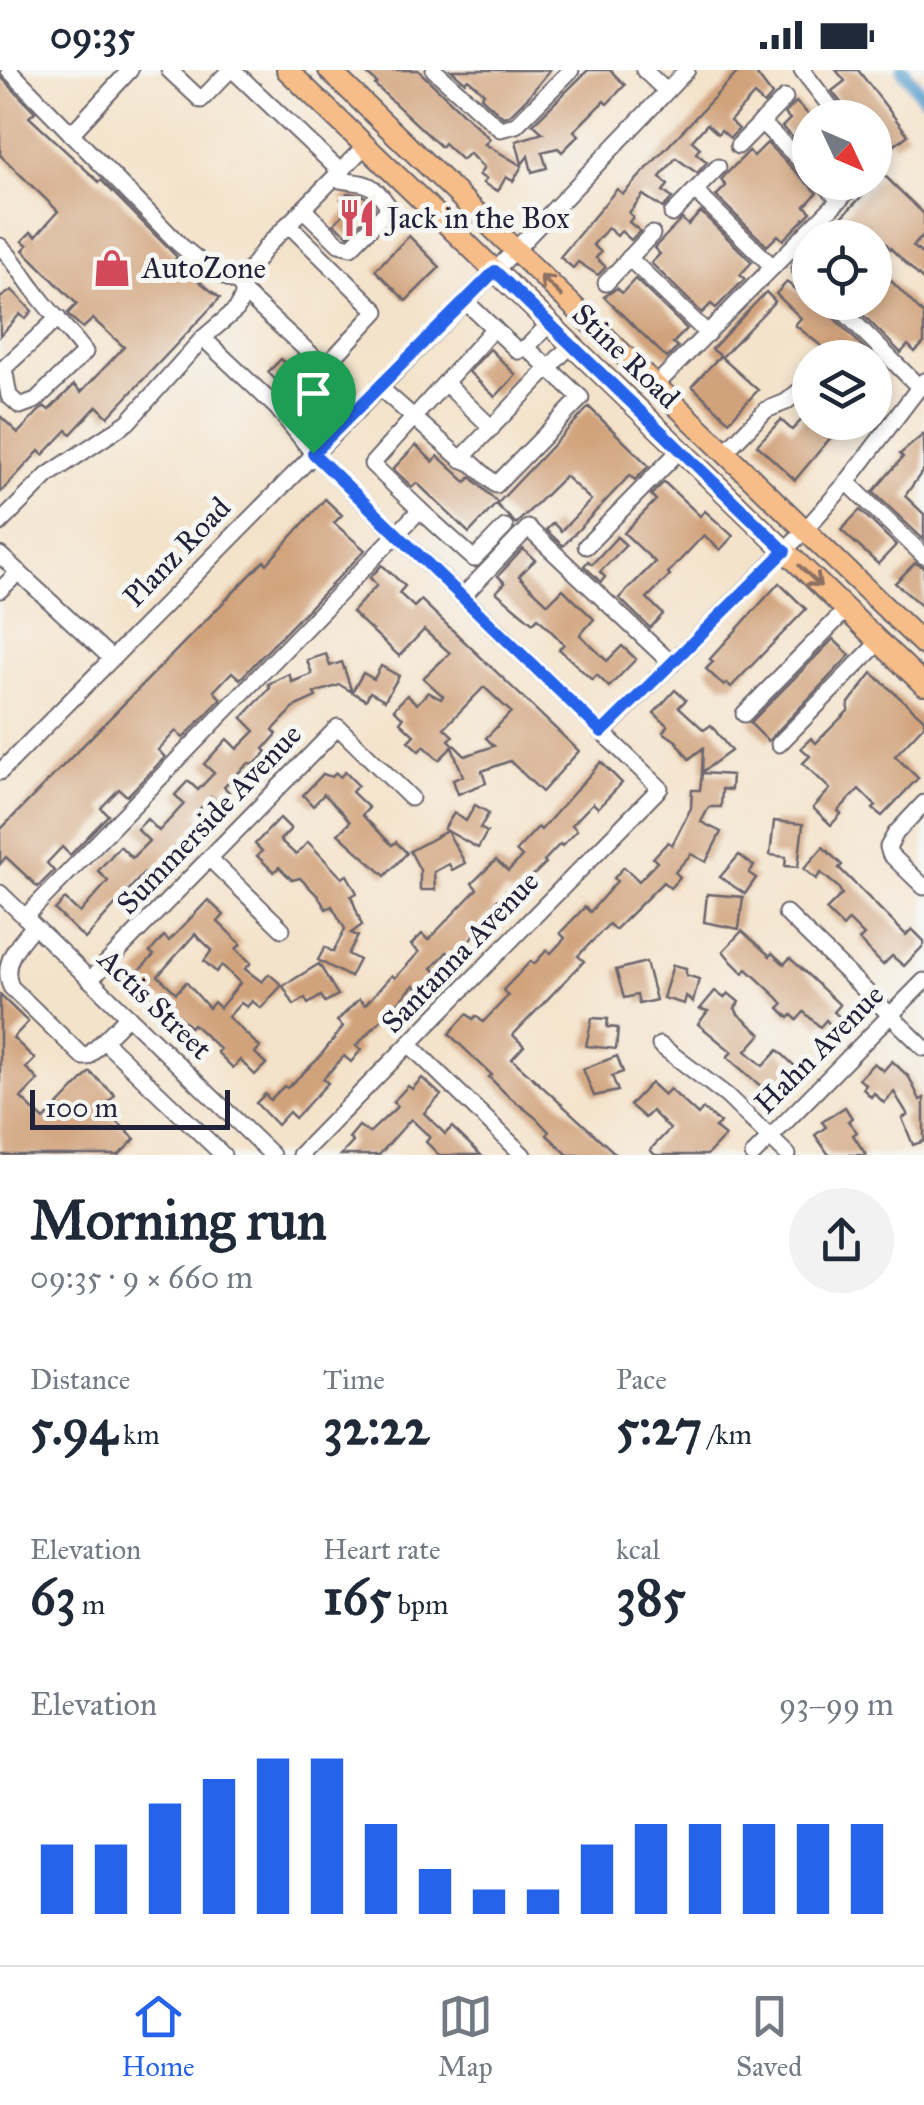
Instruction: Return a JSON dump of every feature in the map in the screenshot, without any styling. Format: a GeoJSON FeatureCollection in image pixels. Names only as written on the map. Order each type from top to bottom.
{"type":"FeatureCollection","features":[{"type":"Feature","properties":{"kind":"main road","name":"Stine Road"},"geometry":{"type":"LineString","coordinates":[[288,70],[924,685]]}},
{"type":"Feature","properties":{"kind":"main road","name":"Stine Road"},"geometry":{"type":"LineString","coordinates":[[329,70],[924,645]]}},
{"type":"Feature","properties":{"kind":"street"},"geometry":{"type":"LineString","coordinates":[[9,70],[180,245],[207,268],[242,289],[325,368],[377,311],[288,224]]}},
{"type":"Feature","properties":{"kind":"street"},"geometry":{"type":"LineString","coordinates":[[71,134],[130,70]]}},
{"type":"Feature","properties":{"kind":"street"},"geometry":{"type":"LineString","coordinates":[[169,70],[201,100],[232,70],[337,175],[364,181],[387,204],[386,212],[351,247],[340,244],[303,210]]}},
{"type":"Feature","properties":{"kind":"street"},"geometry":{"type":"LineString","coordinates":[[434,70],[500,129],[516,126],[571,70]]}},
{"type":"Feature","properties":{"kind":"street"},"geometry":{"type":"LineString","coordinates":[[644,70],[666,91]]}},
{"type":"Feature","properties":{"kind":"street","name":"Planz Road"},"geometry":{"type":"LineString","coordinates":[[0,772],[495,271],[686,70]]}},
{"type":"Feature","properties":{"kind":"street"},"geometry":{"type":"LineString","coordinates":[[802,70],[825,100]]}},
{"type":"Feature","properties":{"kind":"street"},"geometry":{"type":"LineString","coordinates":[[738,146],[785,98]]}},
{"type":"Feature","properties":{"kind":"street"},"geometry":{"type":"LineString","coordinates":[[761,122],[792,152]]}},
{"type":"Feature","properties":{"kind":"street"},"geometry":{"type":"LineString","coordinates":[[0,524],[48,474],[120,430],[203,338],[236,309],[242,289],[266,247],[366,146]]}},
{"type":"Feature","properties":{"kind":"street"},"geometry":{"type":"LineString","coordinates":[[672,214],[718,167]]}},
{"type":"Feature","properties":{"kind":"street"},"geometry":{"type":"LineString","coordinates":[[695,191],[774,267]]}},
{"type":"Feature","properties":{"kind":"street"},"geometry":{"type":"LineString","coordinates":[[655,386],[840,200]]}},
{"type":"Feature","properties":{"kind":"street"},"geometry":{"type":"LineString","coordinates":[[606,283],[652,234]]}},
{"type":"Feature","properties":{"kind":"street"},"geometry":{"type":"LineString","coordinates":[[0,246],[18,263],[32,288],[58,318],[85,352],[36,400],[20,406],[9,396],[2,370],[58,318]]}},
{"type":"Feature","properties":{"kind":"street"},"geometry":{"type":"LineString","coordinates":[[629,258],[708,334]]}},
{"type":"Feature","properties":{"kind":"street"},"geometry":{"type":"LineString","coordinates":[[464,301],[518,351],[549,324]]}},
{"type":"Feature","properties":{"kind":"street"},"geometry":{"type":"LineString","coordinates":[[203,338],[277,408],[313,453],[602,732],[805,530],[847,482],[921,384],[853,320]]}},
{"type":"Feature","properties":{"kind":"street"},"geometry":{"type":"LineString","coordinates":[[494,328],[372,464],[474,560],[505,527]]}},
{"type":"Feature","properties":{"kind":"street"},"geometry":{"type":"LineString","coordinates":[[461,458],[571,345]]}},
{"type":"Feature","properties":{"kind":"street"},"geometry":{"type":"LineString","coordinates":[[379,387],[496,486],[580,398],[526,347]]}},
{"type":"Feature","properties":{"kind":"street"},"geometry":{"type":"LineString","coordinates":[[446,384],[492,428]]}},
{"type":"Feature","properties":{"kind":"street"},"geometry":{"type":"LineString","coordinates":[[724,453],[766,410],[792,397]]}},
{"type":"Feature","properties":{"kind":"street"},"geometry":{"type":"LineString","coordinates":[[586,546],[680,450]]}},
{"type":"Feature","properties":{"kind":"street"},"geometry":{"type":"LineString","coordinates":[[847,482],[924,556]]}},
{"type":"Feature","properties":{"kind":"street"},"geometry":{"type":"LineString","coordinates":[[128,1016],[83,1057],[12,987],[7,979],[13,950],[30,922],[420,510]]}},
{"type":"Feature","properties":{"kind":"street"},"geometry":{"type":"LineString","coordinates":[[462,597],[528,528],[672,664]]}},
{"type":"Feature","properties":{"kind":"street"},"geometry":{"type":"LineString","coordinates":[[0,555],[111,658]]}},
{"type":"Feature","properties":{"kind":"street"},"geometry":{"type":"LineString","coordinates":[[0,590],[19,572]]}},
{"type":"Feature","properties":{"kind":"street"},"geometry":{"type":"LineString","coordinates":[[744,714],[846,610]]}},
{"type":"Feature","properties":{"kind":"street"},"geometry":{"type":"LineString","coordinates":[[779,744],[879,642]]}},
{"type":"Feature","properties":{"kind":"street","name":"Summerside Avenue"},"geometry":{"type":"LineString","coordinates":[[90,980],[338,727],[410,798]]}},
{"type":"Feature","properties":{"kind":"street","name":"Santanna Avenue"},"geometry":{"type":"LineString","coordinates":[[300,1155],[660,788],[602,732]]}},
{"type":"Feature","properties":{"kind":"street"},"geometry":{"type":"LineString","coordinates":[[924,803],[888,847],[890,854],[924,887]]}},
{"type":"Feature","properties":{"kind":"street"},"geometry":{"type":"LineString","coordinates":[[209,858],[282,930]]}},
{"type":"Feature","properties":{"kind":"street","name":"Actis Street"},"geometry":{"type":"LineString","coordinates":[[0,893],[272,1155]]}},
{"type":"Feature","properties":{"kind":"street"},"geometry":{"type":"LineString","coordinates":[[786,912],[924,1048]]}},
{"type":"Feature","properties":{"kind":"street","name":"Hahn Avenue"},"geometry":{"type":"LineString","coordinates":[[752,1155],[924,981]]}},
{"type":"Feature","properties":{"kind":"street"},"geometry":{"type":"LineString","coordinates":[[104,1040],[223,1155]]}},
{"type":"Feature","properties":{"kind":"street"},"geometry":{"type":"LineString","coordinates":[[410,1044],[523,1155]]}},
{"type":"Feature","properties":{"kind":"street"},"geometry":{"type":"LineString","coordinates":[[660,1046],[727,1096],[788,1155]]}},
{"type":"Feature","properties":{"kind":"street"},"geometry":{"type":"LineString","coordinates":[[197,1130],[220,1105]]}},
{"type":"Feature","properties":{"kind":"building"},"geometry":{"type":"Polygon","coordinates":[[[363,70],[418,70],[490,139],[485,144],[522,166],[513,181],[506,177],[498,191],[483,183],[486,179],[479,175],[484,168],[469,153],[462,160],[444,143],[441,147],[363,70]]]}},
{"type":"Feature","properties":{"kind":"building"},"geometry":{"type":"Polygon","coordinates":[[[451,70],[550,70],[510,115],[503,117],[481,97],[484,93],[451,70]]]}},
{"type":"Feature","properties":{"kind":"building"},"geometry":{"type":"Polygon","coordinates":[[[588,70],[610,70],[625,85],[574,131],[579,135],[562,152],[558,148],[542,152],[547,168],[532,172],[528,156],[522,164],[516,141],[543,133],[533,124],[588,70]]]}},
{"type":"Feature","properties":{"kind":"building"},"geometry":{"type":"Polygon","coordinates":[[[740,70],[762,70],[757,75],[772,95],[764,104],[754,95],[730,121],[739,129],[730,138],[707,124],[692,141],[700,148],[696,153],[707,162],[697,173],[676,158],[660,177],[668,185],[663,191],[672,198],[663,208],[643,195],[629,213],[633,217],[629,222],[640,231],[631,240],[621,231],[617,236],[608,228],[593,245],[601,252],[596,258],[606,267],[598,275],[578,262],[573,268],[560,257],[617,189],[623,194],[740,70]]]}},
{"type":"Feature","properties":{"kind":"building"},"geometry":{"type":"Polygon","coordinates":[[[836,70],[858,70],[881,100],[839,100],[832,91],[845,81],[836,70]]]}},
{"type":"Feature","properties":{"kind":"building"},"geometry":{"type":"Polygon","coordinates":[[[0,76],[35,112],[29,117],[101,180],[177,257],[174,261],[220,298],[108,417],[97,406],[71,434],[67,430],[43,455],[39,451],[0,493],[0,416],[18,433],[39,411],[45,407],[49,410],[74,385],[81,392],[124,347],[93,319],[83,328],[69,316],[77,304],[23,250],[28,245],[22,241],[31,232],[36,236],[58,211],[0,155],[0,76]]]}},
{"type":"Feature","properties":{"kind":"building"},"geometry":{"type":"Polygon","coordinates":[[[792,106],[792,137],[782,127],[790,119],[785,114],[792,106]]]}},
{"type":"Feature","properties":{"kind":"building"},"geometry":{"type":"Polygon","coordinates":[[[892,114],[908,135],[895,145],[892,142],[892,114]]]}},
{"type":"Feature","properties":{"kind":"building"},"geometry":{"type":"Polygon","coordinates":[[[767,143],[792,168],[792,200],[811,200],[805,206],[811,212],[803,220],[792,220],[792,231],[783,240],[778,235],[767,246],[716,196],[726,186],[721,180],[728,172],[749,151],[754,156],[767,143]]]}},
{"type":"Feature","properties":{"kind":"building"},"geometry":{"type":"Polygon","coordinates":[[[892,183],[924,214],[924,235],[913,246],[924,256],[924,281],[892,250],[892,220],[839,220],[858,200],[892,200],[892,183]]]}},
{"type":"Feature","properties":{"kind":"building"},"geometry":{"type":"Polygon","coordinates":[[[348,193],[364,196],[375,207],[348,235],[334,224],[350,207],[341,199],[348,193]]]}},
{"type":"Feature","properties":{"kind":"building"},"geometry":{"type":"Polygon","coordinates":[[[701,212],[752,262],[740,275],[745,279],[716,308],[711,304],[702,313],[651,263],[660,254],[654,248],[677,224],[682,219],[688,225],[701,212]]]}},
{"type":"Feature","properties":{"kind":"building"},"geometry":{"type":"Polygon","coordinates":[[[409,236],[440,267],[406,301],[375,270],[409,236]]]}},
{"type":"Feature","properties":{"kind":"building"},"geometry":{"type":"Polygon","coordinates":[[[635,279],[687,329],[673,343],[678,347],[667,358],[604,297],[617,288],[622,293],[635,279]]]}},
{"type":"Feature","properties":{"kind":"building"},"geometry":{"type":"Polygon","coordinates":[[[787,282],[792,287],[792,309],[776,294],[787,282]]]}},
{"type":"Feature","properties":{"kind":"building"},"geometry":{"type":"Polygon","coordinates":[[[892,282],[924,315],[924,343],[915,352],[908,345],[901,353],[868,320],[892,320],[892,282]]]}},
{"type":"Feature","properties":{"kind":"building"},"geometry":{"type":"Polygon","coordinates":[[[12,290],[32,311],[25,319],[20,314],[0,336],[0,298],[12,290]]]}},
{"type":"Feature","properties":{"kind":"building"},"geometry":{"type":"Polygon","coordinates":[[[766,292],[775,301],[722,357],[712,349],[766,292]]]}},
{"type":"Feature","properties":{"kind":"building"},"geometry":{"type":"Polygon","coordinates":[[[799,320],[836,320],[856,340],[814,340],[795,325],[799,320]]]}},
{"type":"Feature","properties":{"kind":"building"},"geometry":{"type":"Polygon","coordinates":[[[490,349],[516,375],[495,397],[469,372],[490,349]]]}},
{"type":"Feature","properties":{"kind":"building"},"geometry":{"type":"Polygon","coordinates":[[[720,356],[758,390],[729,421],[692,386],[720,356]]]}},
{"type":"Feature","properties":{"kind":"building"},"geometry":{"type":"Polygon","coordinates":[[[281,359],[306,383],[293,398],[268,372],[281,359]]]}},
{"type":"Feature","properties":{"kind":"building"},"geometry":{"type":"Polygon","coordinates":[[[589,407],[649,466],[635,480],[630,475],[563,546],[546,530],[553,523],[561,531],[591,500],[565,476],[516,524],[496,504],[469,533],[417,483],[412,487],[393,469],[416,445],[433,462],[438,456],[466,482],[471,477],[498,503],[589,407]]]}},
{"type":"Feature","properties":{"kind":"building"},"geometry":{"type":"Polygon","coordinates":[[[781,420],[792,430],[792,440],[829,440],[795,480],[757,445],[781,420]]]}},
{"type":"Feature","properties":{"kind":"building"},"geometry":{"type":"Polygon","coordinates":[[[924,434],[924,469],[905,496],[924,514],[924,540],[873,492],[903,457],[900,454],[924,434]]]}},
{"type":"Feature","properties":{"kind":"building"},"geometry":{"type":"Polygon","coordinates":[[[664,482],[700,516],[705,511],[733,536],[720,550],[704,535],[668,573],[647,598],[663,614],[650,628],[619,598],[655,562],[624,533],[656,500],[651,495],[664,482]]]}},
{"type":"Feature","properties":{"kind":"building"},"geometry":{"type":"Polygon","coordinates":[[[325,499],[342,515],[334,523],[365,550],[240,679],[232,672],[214,691],[221,699],[183,738],[176,731],[158,750],[165,757],[127,796],[119,789],[101,808],[108,815],[70,855],[62,847],[47,863],[54,871],[38,887],[6,857],[0,864],[0,830],[264,561],[267,564],[325,499]]]}},
{"type":"Feature","properties":{"kind":"building"},"geometry":{"type":"Polygon","coordinates":[[[860,510],[896,545],[878,564],[841,530],[860,510]]]}},
{"type":"Feature","properties":{"kind":"building"},"geometry":{"type":"Polygon","coordinates":[[[617,537],[626,545],[600,572],[605,577],[601,582],[584,566],[588,561],[592,564],[617,537]]]}},
{"type":"Feature","properties":{"kind":"building"},"geometry":{"type":"Polygon","coordinates":[[[523,549],[535,560],[519,576],[529,586],[548,604],[563,589],[594,619],[580,635],[607,661],[622,646],[636,659],[609,687],[597,675],[592,680],[559,649],[564,644],[538,618],[533,623],[496,592],[505,583],[498,576],[523,549]]]}},
{"type":"Feature","properties":{"kind":"building"},"geometry":{"type":"Polygon","coordinates":[[[915,563],[924,567],[924,608],[895,583],[915,563]]]}},
{"type":"Feature","properties":{"kind":"building"},"geometry":{"type":"Polygon","coordinates":[[[382,565],[405,586],[399,593],[414,607],[421,600],[579,751],[542,792],[510,761],[482,771],[486,783],[458,794],[453,780],[463,776],[452,747],[439,760],[424,746],[419,751],[408,741],[414,735],[400,722],[403,718],[394,709],[407,695],[417,704],[428,692],[441,699],[443,696],[423,678],[450,653],[424,630],[399,656],[352,612],[377,585],[370,578],[382,565]],[[484,687],[444,728],[453,736],[449,740],[465,756],[494,746],[486,738],[511,712],[484,687]]]}},
{"type":"Feature","properties":{"kind":"building"},"geometry":{"type":"Polygon","coordinates":[[[779,583],[806,609],[731,687],[727,683],[724,686],[706,669],[713,662],[710,659],[779,583]]]}},
{"type":"Feature","properties":{"kind":"building"},"geometry":{"type":"Polygon","coordinates":[[[833,639],[850,655],[768,741],[750,723],[833,639]]]}},
{"type":"Feature","properties":{"kind":"building"},"geometry":{"type":"Polygon","coordinates":[[[326,654],[330,666],[342,662],[352,692],[340,685],[314,693],[316,697],[296,706],[273,730],[277,734],[264,749],[267,752],[224,787],[229,792],[218,803],[211,797],[196,813],[203,819],[147,876],[144,873],[85,939],[55,910],[65,899],[80,913],[108,881],[98,871],[120,846],[132,858],[149,841],[137,829],[147,819],[159,831],[184,804],[175,795],[188,781],[198,790],[214,773],[204,764],[227,739],[237,749],[255,731],[242,718],[270,688],[268,684],[289,674],[292,682],[312,674],[307,660],[326,654]]]}},
{"type":"Feature","properties":{"kind":"building"},"geometry":{"type":"Polygon","coordinates":[[[381,666],[399,676],[385,700],[370,692],[366,700],[352,692],[363,673],[374,679],[381,666]]]}},
{"type":"Feature","properties":{"kind":"building"},"geometry":{"type":"Polygon","coordinates":[[[872,673],[924,719],[924,725],[895,756],[918,778],[882,816],[859,789],[838,811],[841,814],[831,825],[813,808],[830,789],[803,763],[810,756],[801,748],[811,738],[816,743],[848,711],[849,703],[872,673]]]}},
{"type":"Feature","properties":{"kind":"building"},"geometry":{"type":"Polygon","coordinates":[[[675,690],[686,700],[679,707],[704,730],[711,725],[731,751],[702,772],[703,748],[689,759],[676,741],[663,732],[668,726],[654,713],[675,690]]]}},
{"type":"Feature","properties":{"kind":"building"},"geometry":{"type":"Polygon","coordinates":[[[601,762],[622,783],[598,808],[593,803],[572,825],[577,830],[512,896],[506,891],[480,924],[483,926],[453,957],[447,952],[432,968],[437,973],[420,991],[414,985],[394,1007],[399,1011],[388,1023],[383,1018],[356,1046],[361,1050],[351,1062],[344,1056],[323,1079],[328,1083],[295,1118],[289,1112],[277,1125],[256,1103],[265,1094],[270,1100],[317,1060],[343,1027],[337,1021],[359,999],[365,1005],[392,975],[395,978],[419,952],[411,945],[422,934],[428,940],[477,889],[472,883],[496,860],[508,871],[522,857],[516,851],[538,827],[541,830],[601,762]]]}},
{"type":"Feature","properties":{"kind":"building"},"geometry":{"type":"Polygon","coordinates":[[[345,772],[358,785],[352,792],[369,808],[362,815],[392,845],[396,842],[407,853],[385,876],[338,834],[350,822],[324,794],[313,806],[303,795],[323,774],[332,777],[336,773],[340,777],[345,772]]]}},
{"type":"Feature","properties":{"kind":"building"},"geometry":{"type":"Polygon","coordinates":[[[702,773],[732,775],[731,790],[722,789],[721,807],[709,807],[701,822],[721,832],[706,862],[691,854],[675,872],[680,877],[670,888],[663,882],[615,930],[609,924],[578,956],[584,961],[513,1035],[524,1046],[512,1059],[617,1155],[568,1155],[536,1118],[506,1094],[449,1034],[467,1014],[483,1022],[508,996],[503,990],[531,961],[534,964],[547,950],[551,953],[565,938],[560,933],[585,907],[590,912],[624,867],[639,881],[657,862],[653,858],[668,842],[672,845],[691,808],[692,790],[700,790],[702,773]]]}},
{"type":"Feature","properties":{"kind":"building"},"geometry":{"type":"Polygon","coordinates":[[[475,805],[489,813],[480,828],[487,832],[478,848],[444,829],[454,813],[466,821],[475,805]]]}},
{"type":"Feature","properties":{"kind":"building"},"geometry":{"type":"Polygon","coordinates":[[[280,818],[291,829],[280,840],[296,855],[308,842],[342,878],[347,875],[357,893],[351,896],[362,925],[351,933],[358,936],[348,954],[359,960],[350,977],[318,960],[325,947],[333,952],[345,929],[332,906],[326,909],[300,878],[292,880],[279,867],[274,872],[257,856],[262,851],[255,844],[280,818]]]}},
{"type":"Feature","properties":{"kind":"building"},"geometry":{"type":"Polygon","coordinates":[[[774,821],[803,824],[798,867],[785,866],[786,857],[770,855],[774,821]]]}},
{"type":"Feature","properties":{"kind":"building"},"geometry":{"type":"Polygon","coordinates":[[[447,831],[465,863],[452,870],[449,864],[434,872],[435,890],[420,890],[420,870],[410,851],[447,831]]]}},
{"type":"Feature","properties":{"kind":"building"},"geometry":{"type":"Polygon","coordinates":[[[823,847],[906,935],[912,929],[924,941],[904,966],[892,956],[883,965],[859,940],[864,935],[849,920],[843,927],[826,910],[842,894],[821,873],[816,879],[804,869],[823,847]]]}},
{"type":"Feature","properties":{"kind":"building"},"geometry":{"type":"Polygon","coordinates":[[[739,855],[754,866],[749,873],[756,878],[745,894],[720,877],[739,855]]]}},
{"type":"Feature","properties":{"kind":"building"},"geometry":{"type":"Polygon","coordinates":[[[707,894],[743,897],[739,929],[704,922],[707,894]]]}},
{"type":"Feature","properties":{"kind":"building"},"geometry":{"type":"Polygon","coordinates":[[[208,900],[224,915],[218,922],[241,944],[236,949],[251,963],[245,969],[262,982],[269,974],[282,985],[261,1008],[252,1001],[247,1007],[241,1003],[228,1017],[260,1047],[255,1053],[266,1064],[255,1075],[240,1060],[233,1068],[217,1052],[220,1049],[193,1024],[190,1027],[161,998],[156,1003],[143,991],[148,986],[136,974],[154,955],[150,952],[164,936],[169,941],[208,900]],[[195,934],[158,976],[176,993],[186,982],[209,1008],[214,1002],[220,1008],[240,983],[222,965],[216,972],[204,961],[212,950],[195,934]]]}},
{"type":"Feature","properties":{"kind":"building"},"geometry":{"type":"Polygon","coordinates":[[[742,931],[784,964],[790,958],[840,1005],[834,1012],[844,1021],[835,1030],[826,1020],[820,1027],[804,1012],[797,1020],[792,1015],[789,1018],[779,1008],[783,1004],[777,997],[747,969],[743,973],[723,951],[742,931]]]}},
{"type":"Feature","properties":{"kind":"building"},"geometry":{"type":"Polygon","coordinates":[[[646,962],[656,1000],[639,1004],[637,995],[624,998],[616,970],[646,962]]]}},
{"type":"Feature","properties":{"kind":"building"},"geometry":{"type":"Polygon","coordinates":[[[319,964],[338,995],[325,1002],[321,996],[308,1004],[305,998],[294,1005],[283,986],[319,964]]]}},
{"type":"Feature","properties":{"kind":"building"},"geometry":{"type":"Polygon","coordinates":[[[673,965],[686,968],[686,975],[699,979],[693,1002],[686,996],[684,1004],[663,998],[673,965]]]}},
{"type":"Feature","properties":{"kind":"building"},"geometry":{"type":"Polygon","coordinates":[[[715,991],[724,998],[728,993],[739,1002],[735,1008],[738,1014],[761,1034],[746,1051],[763,1066],[778,1050],[800,1071],[781,1092],[771,1082],[764,1089],[727,1057],[732,1052],[698,1024],[708,1011],[700,1009],[715,991]]]}},
{"type":"Feature","properties":{"kind":"building"},"geometry":{"type":"Polygon","coordinates":[[[0,995],[28,1022],[13,1038],[35,1059],[26,1068],[38,1080],[21,1098],[44,1120],[90,1072],[115,1095],[103,1108],[135,1139],[119,1155],[0,1155],[0,995]]]}},
{"type":"Feature","properties":{"kind":"building"},"geometry":{"type":"Polygon","coordinates":[[[592,1018],[608,1019],[607,1027],[618,1028],[616,1049],[586,1046],[592,1018]]]}},
{"type":"Feature","properties":{"kind":"building"},"geometry":{"type":"Polygon","coordinates":[[[617,1056],[623,1072],[612,1076],[618,1091],[594,1096],[583,1069],[617,1056]]]}},
{"type":"Feature","properties":{"kind":"building"},"geometry":{"type":"Polygon","coordinates":[[[892,1061],[909,1077],[920,1100],[924,1098],[924,1141],[913,1145],[902,1118],[908,1115],[894,1092],[884,1103],[874,1093],[871,1097],[859,1079],[874,1063],[883,1071],[892,1061]]]}},
{"type":"Feature","properties":{"kind":"building"},"geometry":{"type":"Polygon","coordinates":[[[422,1078],[441,1095],[424,1113],[445,1134],[452,1127],[481,1155],[439,1155],[426,1142],[430,1137],[411,1119],[379,1155],[341,1155],[353,1142],[349,1138],[359,1126],[369,1133],[398,1106],[393,1102],[408,1086],[412,1089],[422,1078]]]}},
{"type":"Feature","properties":{"kind":"building"},"geometry":{"type":"Polygon","coordinates":[[[651,1083],[664,1095],[670,1089],[698,1115],[703,1109],[720,1123],[715,1128],[725,1136],[707,1155],[655,1155],[650,1150],[670,1129],[652,1111],[645,1118],[630,1105],[651,1083]]]}},
{"type":"Feature","properties":{"kind":"building"},"geometry":{"type":"Polygon","coordinates":[[[845,1107],[852,1118],[848,1121],[857,1132],[853,1135],[866,1155],[829,1155],[815,1135],[826,1127],[822,1122],[845,1107]]]}},
{"type":"Feature","properties":{"kind":"waterway"},"geometry":{"type":"LineString","coordinates":[[903,70],[924,97]]}},
{"type":"Feature","properties":{"kind":"place","name":"Jack in the Box"},"geometry":{"type":"Point","coordinates":[357,218]}},
{"type":"Feature","properties":{"kind":"place","name":"AutoZone"},"geometry":{"type":"Point","coordinates":[112,268]}},
{"type":"Feature","properties":{"kind":"route"},"geometry":{"type":"LineString","coordinates":[[495,271],[785,551],[602,732],[313,453],[495,271]]}}]}
